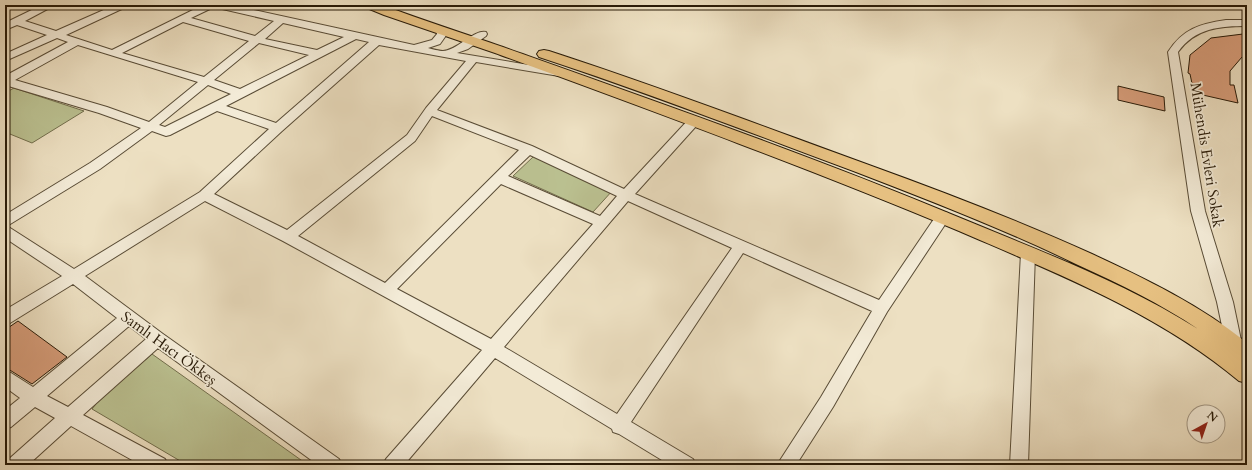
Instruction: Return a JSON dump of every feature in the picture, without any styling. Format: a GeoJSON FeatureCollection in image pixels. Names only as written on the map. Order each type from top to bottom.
{"type":"FeatureCollection","features":[{"type":"Feature","properties":{"kind":"main road"},"geometry":{"type":"LineString","coordinates":[[371,5],[397,16],[441,30],[478,37],[600,72],[880,175],[1012,226],[1123,277],[1173,304],[1213,328],[1241,350]]}},
{"type":"Feature","properties":{"kind":"main road"},"geometry":{"type":"LineString","coordinates":[[399,5],[563,73],[694,121],[943,217],[1028,253],[1117,293],[1177,325],[1247,374]]}},
{"type":"Feature","properties":{"kind":"street"},"geometry":{"type":"LineString","coordinates":[[5,27],[50,5]]}},
{"type":"Feature","properties":{"kind":"street"},"geometry":{"type":"LineString","coordinates":[[5,58],[123,5]]}},
{"type":"Feature","properties":{"kind":"street"},"geometry":{"type":"LineString","coordinates":[[113,53],[211,5]]}},
{"type":"Feature","properties":{"kind":"street"},"geometry":{"type":"LineString","coordinates":[[218,5],[377,41],[472,60],[563,73]]}},
{"type":"Feature","properties":{"kind":"street"},"geometry":{"type":"LineString","coordinates":[[182,19],[257,40],[319,54]]}},
{"type":"Feature","properties":{"kind":"street"},"geometry":{"type":"LineString","coordinates":[[5,222],[95,166],[150,127],[282,19]]}},
{"type":"Feature","properties":{"kind":"street"},"geometry":{"type":"LineString","coordinates":[[16,22],[208,81],[242,94]]}},
{"type":"Feature","properties":{"kind":"street","name":"Mühendis Evleri Sokak"},"geometry":{"type":"LineString","coordinates":[[1241,350],[1198,211],[1173,52],[1177,45],[1188,34],[1206,26],[1229,22],[1247,23]]}},
{"type":"Feature","properties":{"kind":"street"},"geometry":{"type":"LineString","coordinates":[[414,48],[430,45],[436,42],[442,34],[441,30]]}},
{"type":"Feature","properties":{"kind":"street"},"geometry":{"type":"LineString","coordinates":[[5,81],[103,110],[166,132],[354,36]]}},
{"type":"Feature","properties":{"kind":"street"},"geometry":{"type":"LineString","coordinates":[[444,54],[464,47],[478,37]]}},
{"type":"Feature","properties":{"kind":"street"},"geometry":{"type":"LineString","coordinates":[[5,81],[78,41]]}},
{"type":"Feature","properties":{"kind":"street"},"geometry":{"type":"LineString","coordinates":[[5,318],[72,275],[205,195],[278,128],[377,41]]}},
{"type":"Feature","properties":{"kind":"street"},"geometry":{"type":"LineString","coordinates":[[288,237],[412,138],[430,111],[472,60]]}},
{"type":"Feature","properties":{"kind":"street"},"geometry":{"type":"LineString","coordinates":[[217,107],[278,128]]}},
{"type":"Feature","properties":{"kind":"street"},"geometry":{"type":"LineString","coordinates":[[430,111],[528,149],[882,308]]}},
{"type":"Feature","properties":{"kind":"street"},"geometry":{"type":"LineString","coordinates":[[392,465],[494,349],[626,194],[694,121]]}},
{"type":"Feature","properties":{"kind":"street"},"geometry":{"type":"LineString","coordinates":[[386,291],[528,149]]}},
{"type":"Feature","properties":{"kind":"street"},"geometry":{"type":"LineString","coordinates":[[500,178],[602,222]]}},
{"type":"Feature","properties":{"kind":"street"},"geometry":{"type":"LineString","coordinates":[[205,195],[288,237],[494,349],[687,465]]}},
{"type":"Feature","properties":{"kind":"street"},"geometry":{"type":"LineString","coordinates":[[786,465],[827,402],[882,308],[943,217]]}},
{"type":"Feature","properties":{"kind":"street","name":"Samlı Hacı Ökkeş"},"geometry":{"type":"LineString","coordinates":[[5,231],[72,275],[128,318],[333,465]]}},
{"type":"Feature","properties":{"kind":"street"},"geometry":{"type":"LineString","coordinates":[[620,426],[741,245]]}},
{"type":"Feature","properties":{"kind":"street"},"geometry":{"type":"LineString","coordinates":[[1019,465],[1028,253]]}},
{"type":"Feature","properties":{"kind":"street"},"geometry":{"type":"LineString","coordinates":[[5,421],[128,318]]}},
{"type":"Feature","properties":{"kind":"street"},"geometry":{"type":"LineString","coordinates":[[16,465],[69,416],[157,339]]}},
{"type":"Feature","properties":{"kind":"street"},"geometry":{"type":"LineString","coordinates":[[5,378],[32,397],[159,465]]}},
{"type":"Feature","properties":{"kind":"green space"},"geometry":{"type":"Polygon","coordinates":[[[14,88],[84,111],[32,143],[5,132],[5,93],[14,88]]]}},
{"type":"Feature","properties":{"kind":"green space"},"geometry":{"type":"Polygon","coordinates":[[[534,156],[613,190],[593,212],[513,176],[534,156]]]}},
{"type":"Feature","properties":{"kind":"green space"},"geometry":{"type":"Polygon","coordinates":[[[152,354],[308,465],[187,465],[92,409],[99,400],[152,354]]]}},
{"type":"Feature","properties":{"kind":"building"},"geometry":{"type":"Polygon","coordinates":[[[1243,34],[1247,38],[1247,57],[1242,57],[1230,71],[1230,85],[1234,85],[1238,103],[1194,93],[1190,74],[1188,73],[1190,55],[1211,38],[1243,34]]]}},
{"type":"Feature","properties":{"kind":"building"},"geometry":{"type":"Polygon","coordinates":[[[1118,86],[1164,97],[1165,111],[1118,100],[1118,86]]]}},
{"type":"Feature","properties":{"kind":"building"},"geometry":{"type":"Polygon","coordinates":[[[18,321],[67,357],[32,384],[5,367],[5,330],[18,321]]]}}]}
